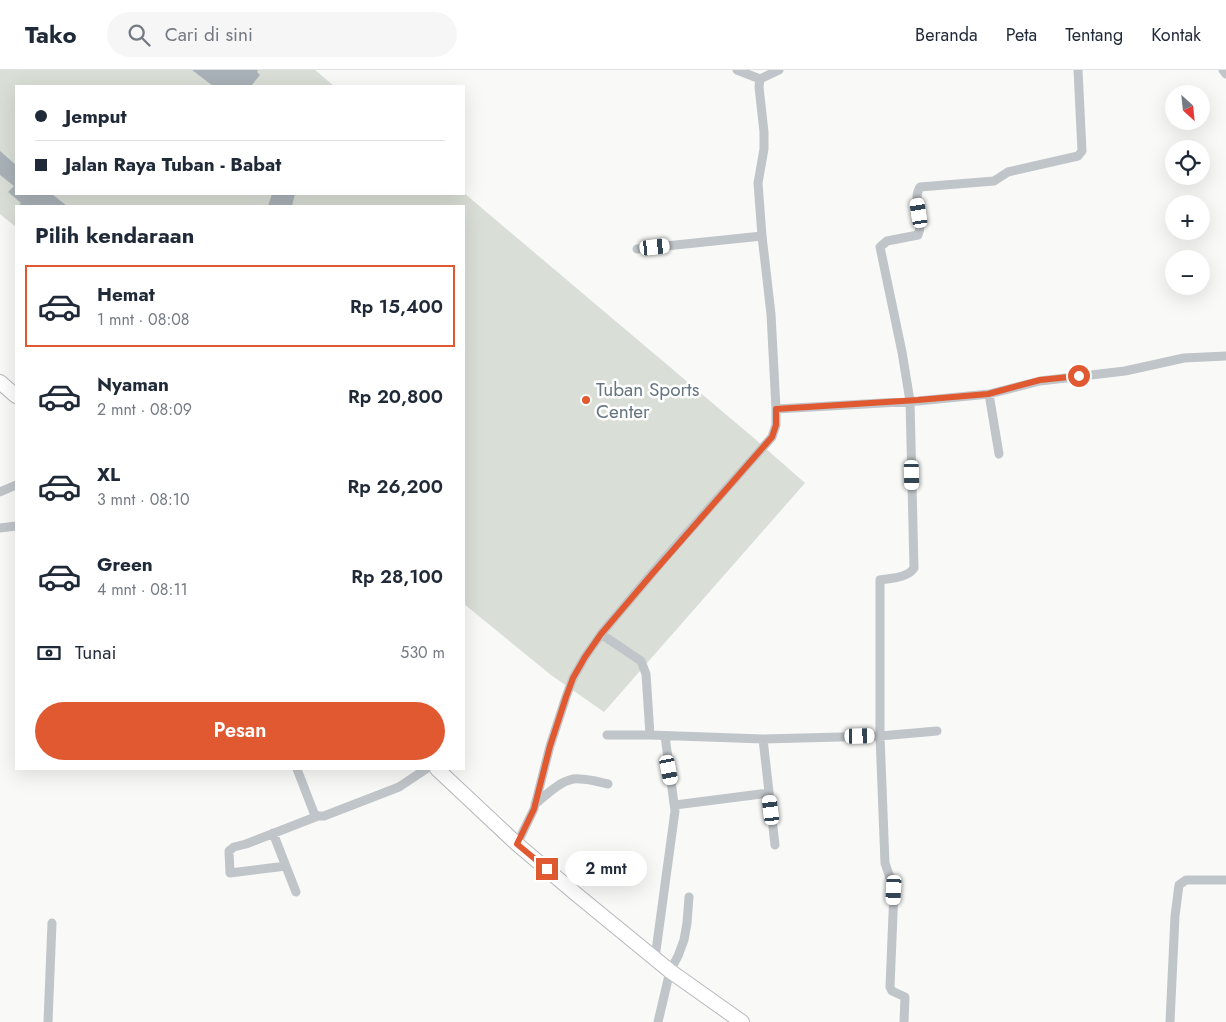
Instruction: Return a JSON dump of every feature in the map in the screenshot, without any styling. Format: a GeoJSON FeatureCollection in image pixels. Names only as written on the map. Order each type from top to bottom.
{"type":"FeatureCollection","features":[{"type":"Feature","properties":{"kind":"highway"},"geometry":{"type":"LineString","coordinates":[[0,382],[15,395]]}},
{"type":"Feature","properties":{"kind":"highway"},"geometry":{"type":"LineString","coordinates":[[438,770],[517,844],[670,971],[742,1022]]}},
{"type":"Feature","properties":{"kind":"street"},"geometry":{"type":"LineString","coordinates":[[737,70],[760,79],[778,70]]}},
{"type":"Feature","properties":{"kind":"street"},"geometry":{"type":"LineString","coordinates":[[904,1022],[905,997],[892,991],[890,987],[894,890],[885,864],[880,736],[880,580],[907,574],[914,568],[910,401],[902,352],[880,247],[887,241],[918,235],[921,229],[916,198],[920,187],[994,181],[1008,172],[1078,156],[1082,151],[1078,70]]}},
{"type":"Feature","properties":{"kind":"street"},"geometry":{"type":"LineString","coordinates":[[1223,70],[1226,74]]}},
{"type":"Feature","properties":{"kind":"street"},"geometry":{"type":"LineString","coordinates":[[517,844],[530,820],[550,746],[573,678],[601,634],[717,498],[772,437],[776,425],[771,314],[758,184],[764,149],[760,79]]}},
{"type":"Feature","properties":{"kind":"street"},"geometry":{"type":"LineString","coordinates":[[637,248],[762,236]]}},
{"type":"Feature","properties":{"kind":"street"},"geometry":{"type":"LineString","coordinates":[[776,409],[988,394],[1040,380],[1125,371],[1184,358],[1226,356]]}},
{"type":"Feature","properties":{"kind":"street"},"geometry":{"type":"LineString","coordinates":[[988,394],[999,454]]}},
{"type":"Feature","properties":{"kind":"street"},"geometry":{"type":"LineString","coordinates":[[0,492],[15,484]]}},
{"type":"Feature","properties":{"kind":"street"},"geometry":{"type":"LineString","coordinates":[[0,528],[15,526]]}},
{"type":"Feature","properties":{"kind":"street"},"geometry":{"type":"LineString","coordinates":[[601,634],[643,664],[646,674],[650,736]]}},
{"type":"Feature","properties":{"kind":"street"},"geometry":{"type":"LineString","coordinates":[[607,735],[763,739],[880,736],[937,731]]}},
{"type":"Feature","properties":{"kind":"street"},"geometry":{"type":"LineString","coordinates":[[655,958],[675,805],[665,736]]}},
{"type":"Feature","properties":{"kind":"street"},"geometry":{"type":"LineString","coordinates":[[763,739],[775,845]]}},
{"type":"Feature","properties":{"kind":"street"},"geometry":{"type":"LineString","coordinates":[[297,770],[314,812],[318,816]]}},
{"type":"Feature","properties":{"kind":"street"},"geometry":{"type":"LineString","coordinates":[[286,866],[230,873],[229,854],[231,848],[318,816],[328,815],[399,787],[424,770]]}},
{"type":"Feature","properties":{"kind":"street"},"geometry":{"type":"LineString","coordinates":[[535,804],[561,784],[570,780],[578,778],[608,784]]}},
{"type":"Feature","properties":{"kind":"street"},"geometry":{"type":"LineString","coordinates":[[675,805],[769,793]]}},
{"type":"Feature","properties":{"kind":"street"},"geometry":{"type":"LineString","coordinates":[[273,833],[296,892]]}},
{"type":"Feature","properties":{"kind":"street"},"geometry":{"type":"LineString","coordinates":[[1170,1022],[1175,916],[1179,884],[1186,880],[1226,880]]}},
{"type":"Feature","properties":{"kind":"street"},"geometry":{"type":"LineString","coordinates":[[658,1022],[670,971],[684,940],[689,897]]}},
{"type":"Feature","properties":{"kind":"street"},"geometry":{"type":"LineString","coordinates":[[52,923],[49,1022],[57,1022]]}},
{"type":"Feature","properties":{"kind":"shaded area","name":"Tuban Sports Center"},"geometry":{"type":"Polygon","coordinates":[[[0,70],[315,70],[333,85],[15,85],[15,195],[465,194],[805,483],[604,712],[551,675],[465,605],[465,205],[15,205],[15,226],[0,214],[0,70]]]}},
{"type":"Feature","properties":{"kind":"building"},"geometry":{"type":"Polygon","coordinates":[[[192,70],[258,70],[257,72],[260,75],[252,85],[212,85],[192,70]]]}},
{"type":"Feature","properties":{"kind":"building"},"geometry":{"type":"Polygon","coordinates":[[[0,151],[15,164],[15,195],[53,195],[66,205],[19,205],[21,203],[8,192],[14,186],[0,175],[0,151]]]}},
{"type":"Feature","properties":{"kind":"building"},"geometry":{"type":"Polygon","coordinates":[[[272,195],[295,195],[292,205],[268,205],[272,195]]]}},
{"type":"Feature","properties":{"kind":"place","name":"Tuban Sports Center"},"geometry":{"type":"Point","coordinates":[586,400]}},
{"type":"Feature","properties":{"kind":"route"},"geometry":{"type":"LineString","coordinates":[[547,869],[517,844],[534,809],[550,746],[573,678],[585,657],[615,617],[772,437],[776,425],[776,409],[988,394],[1040,380],[1079,376]]}}]}
